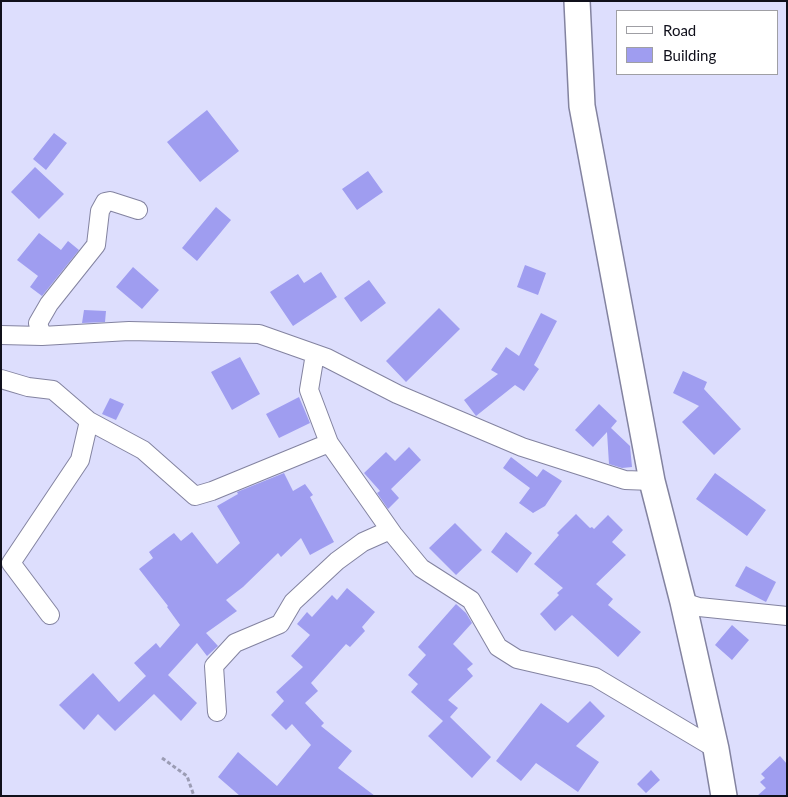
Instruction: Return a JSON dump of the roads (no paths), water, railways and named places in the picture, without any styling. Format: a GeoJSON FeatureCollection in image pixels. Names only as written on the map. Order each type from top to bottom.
{"type":"FeatureCollection","features":[{"type":"Feature","properties":{"kind":"main road"},"geometry":{"type":"LineString","coordinates":[[577,1],[582,106],[652,482],[683,602],[716,749],[724,796]]}},
{"type":"Feature","properties":{"kind":"street"},"geometry":{"type":"LineString","coordinates":[[42,336],[38,324],[49,304],[96,245],[100,211],[105,202],[110,201],[138,210]]}},
{"type":"Feature","properties":{"kind":"street"},"geometry":{"type":"LineString","coordinates":[[1,336],[42,336],[129,331],[259,334],[326,358],[397,394],[522,447],[624,480],[652,482]]}},
{"type":"Feature","properties":{"kind":"street"},"geometry":{"type":"LineString","coordinates":[[315,354],[309,390],[330,443],[390,530],[421,568],[471,600],[498,647],[517,659],[594,677],[716,749]]}},
{"type":"Feature","properties":{"kind":"street"},"geometry":{"type":"LineString","coordinates":[[1,379],[28,387],[53,390],[89,421],[143,450],[195,496],[212,491],[330,443]]}},
{"type":"Feature","properties":{"kind":"street"},"geometry":{"type":"LineString","coordinates":[[50,615],[11,563],[80,460],[89,421]]}},
{"type":"Feature","properties":{"kind":"street"},"geometry":{"type":"LineString","coordinates":[[216,712],[214,666],[235,643],[280,624],[293,602],[337,561],[363,542],[390,530]]}},
{"type":"Feature","properties":{"kind":"street"},"geometry":{"type":"LineString","coordinates":[[683,602],[699,607],[787,616]]}}]}
